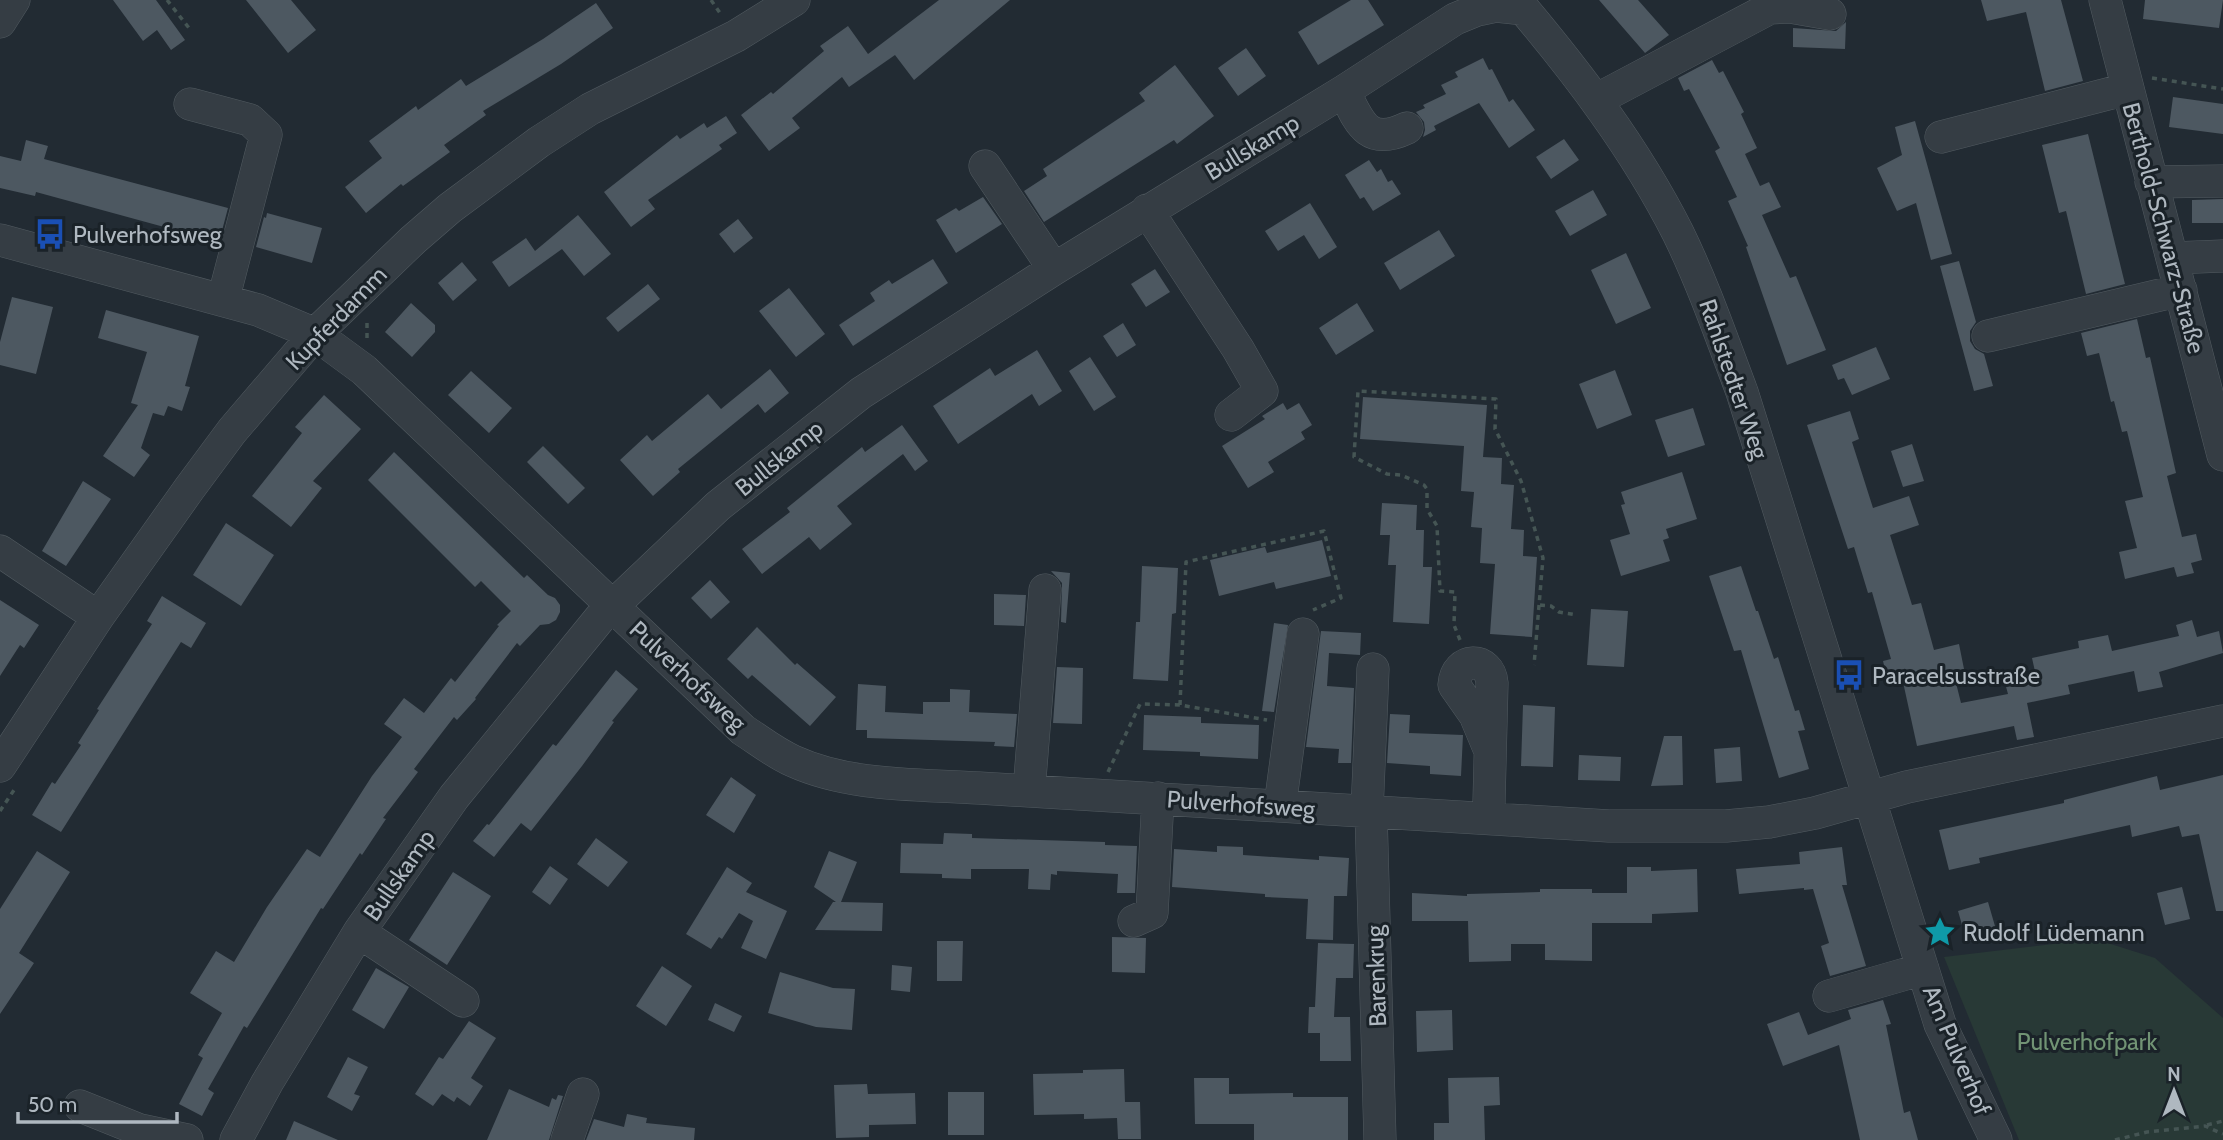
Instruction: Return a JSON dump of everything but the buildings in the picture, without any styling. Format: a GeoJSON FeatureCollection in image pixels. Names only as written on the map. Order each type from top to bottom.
{"type":"FeatureCollection","features":[{"type":"Feature","properties":{"kind":"street"},"geometry":{"type":"LineString","coordinates":[[0,22],[14,0]]}},
{"type":"Feature","properties":{"kind":"street","name":"Kupferdamm"},"geometry":{"type":"LineString","coordinates":[[0,766],[98,617],[232,431],[315,334],[441,216],[539,142],[590,109],[736,36],[794,0]]}},
{"type":"Feature","properties":{"kind":"street","name":"Berthold-Schwarz-Straße"},"geometry":{"type":"LineString","coordinates":[[2105,0],[2223,455]]}},
{"type":"Feature","properties":{"kind":"street","name":"Bullskamp"},"geometry":{"type":"LineString","coordinates":[[236,1140],[267,1083],[359,932],[454,797],[600,618],[718,506],[861,393],[1054,268],[1344,91],[1455,19],[1477,10],[1520,5]]}},
{"type":"Feature","properties":{"kind":"street","name":"Rahlstedter Weg"},"geometry":{"type":"LineString","coordinates":[[1520,5],[1596,100],[1654,189],[1678,233],[1705,293],[1742,392],[1868,799]]}},
{"type":"Feature","properties":{"kind":"street"},"geometry":{"type":"LineString","coordinates":[[1596,100],[1770,8],[1790,7],[1830,14]]}},
{"type":"Feature","properties":{"kind":"street"},"geometry":{"type":"LineString","coordinates":[[1941,137],[2126,85]]}},
{"type":"Feature","properties":{"kind":"street"},"geometry":{"type":"LineString","coordinates":[[1344,91],[1358,119],[1371,133],[1393,135],[1406,128]]}},
{"type":"Feature","properties":{"kind":"street"},"geometry":{"type":"LineString","coordinates":[[190,104],[250,120],[266,135],[223,300]]}},
{"type":"Feature","properties":{"kind":"street"},"geometry":{"type":"LineString","coordinates":[[985,166],[1054,268]]}},
{"type":"Feature","properties":{"kind":"street"},"geometry":{"type":"LineString","coordinates":[[2151,182],[2223,181]]}},
{"type":"Feature","properties":{"kind":"street"},"geometry":{"type":"LineString","coordinates":[[1147,210],[1238,349],[1262,391],[1231,415]]}},
{"type":"Feature","properties":{"kind":"street","name":"Pulverhofsweg"},"geometry":{"type":"LineString","coordinates":[[0,240],[223,300],[269,314],[315,334],[364,370],[743,730],[794,761],[842,776],[881,782],[1609,826],[1726,826],[1769,822],[1868,799]]}},
{"type":"Feature","properties":{"kind":"street"},"geometry":{"type":"LineString","coordinates":[[2172,258],[2223,256]]}},
{"type":"Feature","properties":{"kind":"street"},"geometry":{"type":"LineString","coordinates":[[1988,335],[2180,290]]}},
{"type":"Feature","properties":{"kind":"street"},"geometry":{"type":"LineString","coordinates":[[0,551],[98,617]]}},
{"type":"Feature","properties":{"kind":"street"},"geometry":{"type":"LineString","coordinates":[[1029,791],[1045,590]]}},
{"type":"Feature","properties":{"kind":"street"},"geometry":{"type":"LineString","coordinates":[[1280,806],[1303,634]]}},
{"type":"Feature","properties":{"kind":"street","name":"Barenkrug"},"geometry":{"type":"LineString","coordinates":[[1373,669],[1369,812],[1380,1140]]}},
{"type":"Feature","properties":{"kind":"street"},"geometry":{"type":"LineString","coordinates":[[1868,799],[1907,787],[2223,721]]}},
{"type":"Feature","properties":{"kind":"street"},"geometry":{"type":"LineString","coordinates":[[1488,818],[1490,751]]}},
{"type":"Feature","properties":{"kind":"street"},"geometry":{"type":"LineString","coordinates":[[1134,921],[1152,913],[1158,799]]}},
{"type":"Feature","properties":{"kind":"street","name":"Am Pulverhof"},"geometry":{"type":"LineString","coordinates":[[1868,799],[1940,1024],[1996,1140]]}},
{"type":"Feature","properties":{"kind":"street"},"geometry":{"type":"LineString","coordinates":[[359,932],[463,1001]]}},
{"type":"Feature","properties":{"kind":"street"},"geometry":{"type":"LineString","coordinates":[[1829,996],[1923,969]]}},
{"type":"Feature","properties":{"kind":"street"},"geometry":{"type":"LineString","coordinates":[[567,1140],[583,1094]]}},
{"type":"Feature","properties":{"kind":"street"},"geometry":{"type":"LineString","coordinates":[[80,1106],[140,1130],[187,1140]]}},
{"type":"Feature","properties":{"kind":"path"},"geometry":{"type":"LineString","coordinates":[[167,0],[189,28]]}},
{"type":"Feature","properties":{"kind":"path"},"geometry":{"type":"LineString","coordinates":[[711,0],[727,24]]}},
{"type":"Feature","properties":{"kind":"path"},"geometry":{"type":"LineString","coordinates":[[2126,85],[2141,78],[2157,78],[2223,89]]}},
{"type":"Feature","properties":{"kind":"path"},"geometry":{"type":"LineString","coordinates":[[1462,642],[1454,625],[1455,593],[1440,592],[1437,526],[1427,509],[1427,489],[1401,475],[1387,474],[1354,457],[1358,391],[1496,399],[1495,429],[1521,481],[1543,558],[1534,665]]}},
{"type":"Feature","properties":{"kind":"path"},"geometry":{"type":"LineString","coordinates":[[1180,705],[1186,562],[1324,531],[1341,598],[1303,614],[1303,634]]}},
{"type":"Feature","properties":{"kind":"path"},"geometry":{"type":"LineString","coordinates":[[1540,605],[1577,615]]}},
{"type":"Feature","properties":{"kind":"path"},"geometry":{"type":"LineString","coordinates":[[1106,777],[1140,704],[1180,705],[1292,724]]}},
{"type":"Feature","properties":{"kind":"path"},"geometry":{"type":"LineString","coordinates":[[2115,1140],[2147,1132],[2205,1126],[2223,1121]]}},
{"type":"Feature","properties":{"kind":"path"},"geometry":{"type":"LineString","coordinates":[[2205,1126],[2223,1134]]}},
{"type":"Feature","properties":{"kind":"green space","name":"Pulverhofpark"},"geometry":{"type":"Polygon","coordinates":[[[2095,939],[2155,958],[2223,1018],[2223,1140],[2019,1140],[1944,957],[2095,939]]]}},
{"type":"Feature","properties":{"kind":"place","name":"Pulverhofsweg"},"geometry":{"type":"Point","coordinates":[50,234]}},
{"type":"Feature","properties":{"kind":"place","name":"Paracelsusstraße"},"geometry":{"type":"Point","coordinates":[1849,675]}},
{"type":"Feature","properties":{"kind":"place","name":"Rudolf Lüdemann"},"geometry":{"type":"Point","coordinates":[1940,932]}}]}
